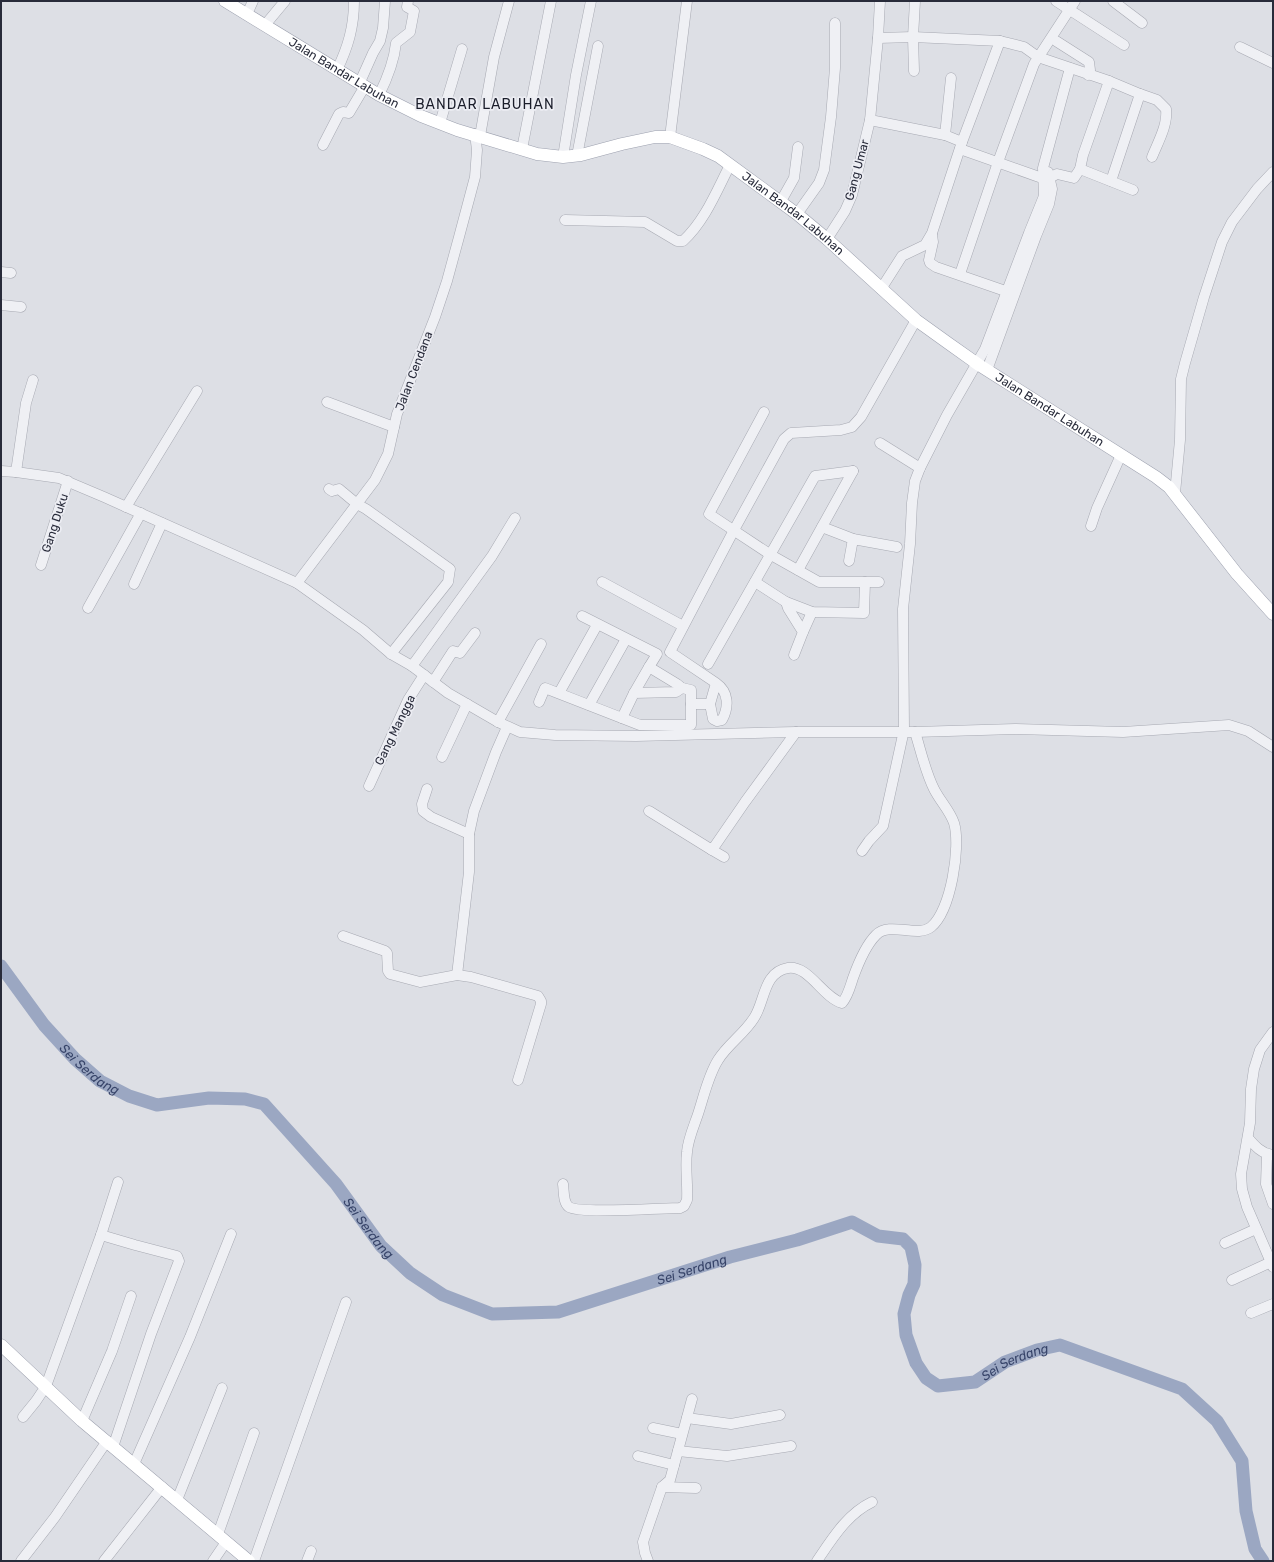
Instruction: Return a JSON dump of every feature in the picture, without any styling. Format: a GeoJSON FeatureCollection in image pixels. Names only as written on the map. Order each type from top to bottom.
{"type":"FeatureCollection","features":[{"type":"Feature","properties":{"kind":"main road","name":"Jalan Bandar Labuhan"},"geometry":{"type":"LineString","coordinates":[[225,1],[379,95],[421,116],[457,130],[478,135],[537,154],[563,157],[577,156],[655,137],[670,137],[703,149],[730,165],[781,201],[827,239],[916,320],[987,370],[1156,476],[1175,493],[1237,574],[1273,614]]}},
{"type":"Feature","properties":{"kind":"main road"},"geometry":{"type":"LineString","coordinates":[[1,1345],[82,1421],[248,1561]]}},
{"type":"Feature","properties":{"kind":"street"},"geometry":{"type":"LineString","coordinates":[[246,14],[253,1]]}},
{"type":"Feature","properties":{"kind":"street"},"geometry":{"type":"LineString","coordinates":[[265,25],[285,1]]}},
{"type":"Feature","properties":{"kind":"street"},"geometry":{"type":"LineString","coordinates":[[337,70],[346,51],[351,35],[354,1]]}},
{"type":"Feature","properties":{"kind":"street"},"geometry":{"type":"LineString","coordinates":[[323,145],[339,114],[341,112],[349,113],[351,110],[373,53],[380,42],[383,28],[385,1]]}},
{"type":"Feature","properties":{"kind":"street"},"geometry":{"type":"LineString","coordinates":[[379,95],[390,73],[396,43],[410,32],[414,11],[407,7],[408,1]]}},
{"type":"Feature","properties":{"kind":"street","name":"Jalan Cendana"},"geometry":{"type":"LineString","coordinates":[[297,583],[375,480],[388,454],[397,414],[447,282],[459,238],[475,177],[478,135],[494,57],[509,1]]}},
{"type":"Feature","properties":{"kind":"street"},"geometry":{"type":"LineString","coordinates":[[522,149],[551,1]]}},
{"type":"Feature","properties":{"kind":"street"},"geometry":{"type":"LineString","coordinates":[[563,157],[576,75],[591,1]]}},
{"type":"Feature","properties":{"kind":"street"},"geometry":{"type":"LineString","coordinates":[[670,137],[687,1]]}},
{"type":"Feature","properties":{"kind":"street","name":"Gang Umar"},"geometry":{"type":"LineString","coordinates":[[827,239],[845,211],[852,195],[870,120],[880,1]]}},
{"type":"Feature","properties":{"kind":"street"},"geometry":{"type":"LineString","coordinates":[[914,71],[915,1]]}},
{"type":"Feature","properties":{"kind":"street"},"geometry":{"type":"LineString","coordinates":[[1056,1],[1124,45]]}},
{"type":"Feature","properties":{"kind":"street"},"geometry":{"type":"LineString","coordinates":[[1041,58],[1056,41],[1072,12],[1075,1]]}},
{"type":"Feature","properties":{"kind":"street"},"geometry":{"type":"LineString","coordinates":[[960,274],[1030,73],[1072,12],[1082,1]]}},
{"type":"Feature","properties":{"kind":"street"},"geometry":{"type":"LineString","coordinates":[[1113,1],[1142,23]]}},
{"type":"Feature","properties":{"kind":"street"},"geometry":{"type":"LineString","coordinates":[[797,214],[819,184],[824,170],[831,117],[835,68],[835,24]]}},
{"type":"Feature","properties":{"kind":"street"},"geometry":{"type":"LineString","coordinates":[[878,38],[914,37],[1000,41],[1024,47],[1041,58],[1109,81],[1157,100],[1166,109],[1167,118],[1152,157]]}},
{"type":"Feature","properties":{"kind":"street"},"geometry":{"type":"LineString","coordinates":[[881,289],[902,256],[925,245],[932,233],[961,146],[1000,41]]}},
{"type":"Feature","properties":{"kind":"street"},"geometry":{"type":"LineString","coordinates":[[1056,41],[1089,62],[1090,70],[1088,75]]}},
{"type":"Feature","properties":{"kind":"street"},"geometry":{"type":"LineString","coordinates":[[577,156],[598,46]]}},
{"type":"Feature","properties":{"kind":"street"},"geometry":{"type":"LineString","coordinates":[[1240,47],[1273,63]]}},
{"type":"Feature","properties":{"kind":"street"},"geometry":{"type":"LineString","coordinates":[[440,123],[462,49]]}},
{"type":"Feature","properties":{"kind":"street"},"geometry":{"type":"LineString","coordinates":[[862,851],[883,826],[904,730],[903,609],[915,481],[947,415],[996,331],[1049,204],[1052,189],[1046,173],[1073,69]]}},
{"type":"Feature","properties":{"kind":"street"},"geometry":{"type":"LineString","coordinates":[[945,135],[951,78]]}},
{"type":"Feature","properties":{"kind":"street"},"geometry":{"type":"LineString","coordinates":[[870,120],[945,135],[961,146],[998,162],[1074,178],[1080,170],[1083,154],[1109,81]]}},
{"type":"Feature","properties":{"kind":"street"},"geometry":{"type":"LineString","coordinates":[[1111,181],[1140,94]]}},
{"type":"Feature","properties":{"kind":"street"},"geometry":{"type":"LineString","coordinates":[[781,201],[794,178],[798,147]]}},
{"type":"Feature","properties":{"kind":"street"},"geometry":{"type":"LineString","coordinates":[[565,220],[645,222],[677,241],[683,241],[707,209],[730,165]]}},
{"type":"Feature","properties":{"kind":"street"},"geometry":{"type":"LineString","coordinates":[[1080,170],[1133,190]]}},
{"type":"Feature","properties":{"kind":"street"},"geometry":{"type":"LineString","coordinates":[[1175,493],[1179,448],[1182,379],[1204,297],[1222,242],[1232,222],[1257,189],[1273,172]]}},
{"type":"Feature","properties":{"kind":"street"},"geometry":{"type":"LineString","coordinates":[[932,233],[933,242],[929,260],[930,263],[936,267],[1012,293]]}},
{"type":"Feature","properties":{"kind":"street"},"geometry":{"type":"LineString","coordinates":[[1,305],[21,308]]}},
{"type":"Feature","properties":{"kind":"street"},"geometry":{"type":"LineString","coordinates":[[717,720],[726,714],[726,696],[721,687],[670,652],[784,439],[791,433],[841,430],[852,427],[861,417],[916,320]]}},
{"type":"Feature","properties":{"kind":"street"},"geometry":{"type":"LineString","coordinates":[[987,370],[996,331]]}},
{"type":"Feature","properties":{"kind":"street"},"geometry":{"type":"LineString","coordinates":[[16,472],[26,403],[33,380]]}},
{"type":"Feature","properties":{"kind":"street"},"geometry":{"type":"LineString","coordinates":[[126,507],[197,391]]}},
{"type":"Feature","properties":{"kind":"street"},"geometry":{"type":"LineString","coordinates":[[327,402],[394,427]]}},
{"type":"Feature","properties":{"kind":"street"},"geometry":{"type":"LineString","coordinates":[[764,412],[709,514],[771,555],[819,582],[879,582]]}},
{"type":"Feature","properties":{"kind":"street"},"geometry":{"type":"LineString","coordinates":[[880,443],[920,468]]}},
{"type":"Feature","properties":{"kind":"street"},"geometry":{"type":"LineString","coordinates":[[1091,526],[1097,508],[1122,455]]}},
{"type":"Feature","properties":{"kind":"street"},"geometry":{"type":"LineString","coordinates":[[1,471],[50,476],[68,481],[297,583],[363,630],[391,654],[412,666],[433,682],[467,704],[502,724],[520,732],[555,735],[636,736],[717,733],[904,730],[915,732],[1015,729],[1123,732],[1230,726],[1248,731],[1273,747]]}},
{"type":"Feature","properties":{"kind":"street"},"geometry":{"type":"LineString","coordinates":[[708,664],[815,476],[853,471],[798,570]]}},
{"type":"Feature","properties":{"kind":"street","name":"Gang Duku"},"geometry":{"type":"LineString","coordinates":[[41,565],[68,481]]}},
{"type":"Feature","properties":{"kind":"street"},"geometry":{"type":"LineString","coordinates":[[329,489],[332,492],[339,489],[357,504],[450,569],[448,582],[391,654]]}},
{"type":"Feature","properties":{"kind":"street"},"geometry":{"type":"LineString","coordinates":[[88,608],[141,513]]}},
{"type":"Feature","properties":{"kind":"street"},"geometry":{"type":"LineString","coordinates":[[412,666],[492,556],[515,518]]}},
{"type":"Feature","properties":{"kind":"street"},"geometry":{"type":"LineString","coordinates":[[134,584],[162,523]]}},
{"type":"Feature","properties":{"kind":"street"},"geometry":{"type":"LineString","coordinates":[[822,527],[853,539],[897,547]]}},
{"type":"Feature","properties":{"kind":"street"},"geometry":{"type":"LineString","coordinates":[[849,562],[853,539]]}},
{"type":"Feature","properties":{"kind":"street"},"geometry":{"type":"LineString","coordinates":[[602,582],[683,626]]}},
{"type":"Feature","properties":{"kind":"street"},"geometry":{"type":"LineString","coordinates":[[755,582],[786,602],[812,612],[864,613],[866,582]]}},
{"type":"Feature","properties":{"kind":"street"},"geometry":{"type":"LineString","coordinates":[[786,602],[788,608],[804,632]]}},
{"type":"Feature","properties":{"kind":"street"},"geometry":{"type":"LineString","coordinates":[[794,656],[812,612]]}},
{"type":"Feature","properties":{"kind":"street"},"geometry":{"type":"LineString","coordinates":[[582,616],[657,654],[634,693],[622,718]]}},
{"type":"Feature","properties":{"kind":"street"},"geometry":{"type":"LineString","coordinates":[[559,693],[598,625]]}},
{"type":"Feature","properties":{"kind":"street"},"geometry":{"type":"LineString","coordinates":[[433,682],[453,651],[460,653],[475,633]]}},
{"type":"Feature","properties":{"kind":"street"},"geometry":{"type":"LineString","coordinates":[[589,705],[626,639]]}},
{"type":"Feature","properties":{"kind":"street"},"geometry":{"type":"LineString","coordinates":[[457,975],[469,872],[469,834],[474,811],[496,752],[502,724],[542,644]]}},
{"type":"Feature","properties":{"kind":"street"},"geometry":{"type":"LineString","coordinates":[[539,702],[545,688],[640,725],[691,725],[691,690],[682,688],[649,667]]}},
{"type":"Feature","properties":{"kind":"street","name":"Gang Mangga"},"geometry":{"type":"LineString","coordinates":[[369,786],[405,706],[424,675]]}},
{"type":"Feature","properties":{"kind":"street"},"geometry":{"type":"LineString","coordinates":[[716,683],[710,704],[717,720],[717,733]]}},
{"type":"Feature","properties":{"kind":"street"},"geometry":{"type":"LineString","coordinates":[[634,693],[676,692],[682,688]]}},
{"type":"Feature","properties":{"kind":"street"},"geometry":{"type":"LineString","coordinates":[[442,757],[467,704]]}},
{"type":"Feature","properties":{"kind":"street"},"geometry":{"type":"LineString","coordinates":[[692,704],[710,704]]}},
{"type":"Feature","properties":{"kind":"street"},"geometry":{"type":"LineString","coordinates":[[712,850],[796,732]]}},
{"type":"Feature","properties":{"kind":"street"},"geometry":{"type":"LineString","coordinates":[[563,1184],[565,1201],[567,1205],[573,1209],[597,1210],[680,1208],[684,1206],[687,1200],[687,1151],[711,1074],[718,1059],[755,1018],[767,984],[774,974],[789,968],[800,970],[831,998],[842,1003],[847,995],[864,952],[875,936],[885,930],[923,930],[930,928],[934,924],[948,900],[956,850],[955,830],[951,816],[927,774],[915,732]]}},
{"type":"Feature","properties":{"kind":"street"},"geometry":{"type":"LineString","coordinates":[[427,789],[422,804],[424,811],[431,817],[469,834]]}},
{"type":"Feature","properties":{"kind":"street"},"geometry":{"type":"LineString","coordinates":[[649,811],[724,857]]}},
{"type":"Feature","properties":{"kind":"street"},"geometry":{"type":"LineString","coordinates":[[343,936],[385,951],[387,954],[388,971],[390,974],[420,982],[457,975],[474,977],[523,991],[540,998],[541,1004],[518,1080]]}},
{"type":"Feature","properties":{"kind":"street"},"geometry":{"type":"LineString","coordinates":[[1232,1280],[1272,1265],[1247,1207],[1242,1189],[1241,1174],[1250,1123],[1251,1089],[1254,1069],[1260,1050],[1273,1032]]}},
{"type":"Feature","properties":{"kind":"street"},"geometry":{"type":"LineString","coordinates":[[1248,1138],[1256,1148],[1270,1155],[1266,1184],[1273,1204]]}},
{"type":"Feature","properties":{"kind":"street"},"geometry":{"type":"LineString","coordinates":[[23,1417],[46,1386],[101,1235],[118,1182]]}},
{"type":"Feature","properties":{"kind":"street"},"geometry":{"type":"LineString","coordinates":[[1225,1244],[1256,1229]]}},
{"type":"Feature","properties":{"kind":"street"},"geometry":{"type":"LineString","coordinates":[[134,1464],[190,1338],[231,1234]]}},
{"type":"Feature","properties":{"kind":"street"},"geometry":{"type":"LineString","coordinates":[[21,1561],[110,1444],[150,1334],[179,1261],[177,1256],[101,1235]]}},
{"type":"Feature","properties":{"kind":"street"},"geometry":{"type":"LineString","coordinates":[[82,1421],[112,1351],[131,1296]]}},
{"type":"Feature","properties":{"kind":"street"},"geometry":{"type":"LineString","coordinates":[[254,1561],[346,1302]]}},
{"type":"Feature","properties":{"kind":"street"},"geometry":{"type":"LineString","coordinates":[[1251,1313],[1273,1304]]}},
{"type":"Feature","properties":{"kind":"street"},"geometry":{"type":"LineString","coordinates":[[177,1500],[222,1388]]}},
{"type":"Feature","properties":{"kind":"street"},"geometry":{"type":"LineString","coordinates":[[648,1561],[644,1553],[643,1542],[662,1487],[670,1480],[692,1399]]}},
{"type":"Feature","properties":{"kind":"street"},"geometry":{"type":"LineString","coordinates":[[687,1418],[731,1424],[780,1415]]}},
{"type":"Feature","properties":{"kind":"street"},"geometry":{"type":"LineString","coordinates":[[653,1428],[682,1434]]}},
{"type":"Feature","properties":{"kind":"street"},"geometry":{"type":"LineString","coordinates":[[213,1561],[222,1538],[254,1433]]}},
{"type":"Feature","properties":{"kind":"street"},"geometry":{"type":"LineString","coordinates":[[678,1451],[727,1456],[791,1446]]}},
{"type":"Feature","properties":{"kind":"street"},"geometry":{"type":"LineString","coordinates":[[638,1456],[674,1465]]}},
{"type":"Feature","properties":{"kind":"street"},"geometry":{"type":"LineString","coordinates":[[104,1561],[162,1487]]}},
{"type":"Feature","properties":{"kind":"street"},"geometry":{"type":"LineString","coordinates":[[662,1487],[696,1488]]}},
{"type":"Feature","properties":{"kind":"street"},"geometry":{"type":"LineString","coordinates":[[817,1561],[847,1520],[864,1506],[872,1502]]}},
{"type":"Feature","properties":{"kind":"street"},"geometry":{"type":"LineString","coordinates":[[307,1561],[311,1551]]}},
{"type":"Feature","properties":{"kind":"waterway","name":"Sei Serdang"},"geometry":{"type":"LineString","coordinates":[[1,966],[44,1025],[75,1059],[100,1081],[129,1096],[157,1105],[209,1098],[245,1099],[264,1104],[336,1184],[381,1246],[410,1273],[443,1295],[492,1314],[558,1312],[730,1257],[797,1240],[852,1222],[878,1236],[903,1239],[911,1247],[915,1265],[914,1284],[909,1295],[904,1314],[906,1335],[916,1363],[926,1378],[938,1386],[975,1382],[1005,1362],[1037,1350],[1060,1345],[1182,1389],[1217,1421],[1242,1461],[1246,1511],[1255,1549],[1263,1561]]}},
{"type":"Feature","properties":{"kind":"district","name":"BANDAR LABUHAN"},"geometry":{"type":"Point","coordinates":[485,104]}}]}
